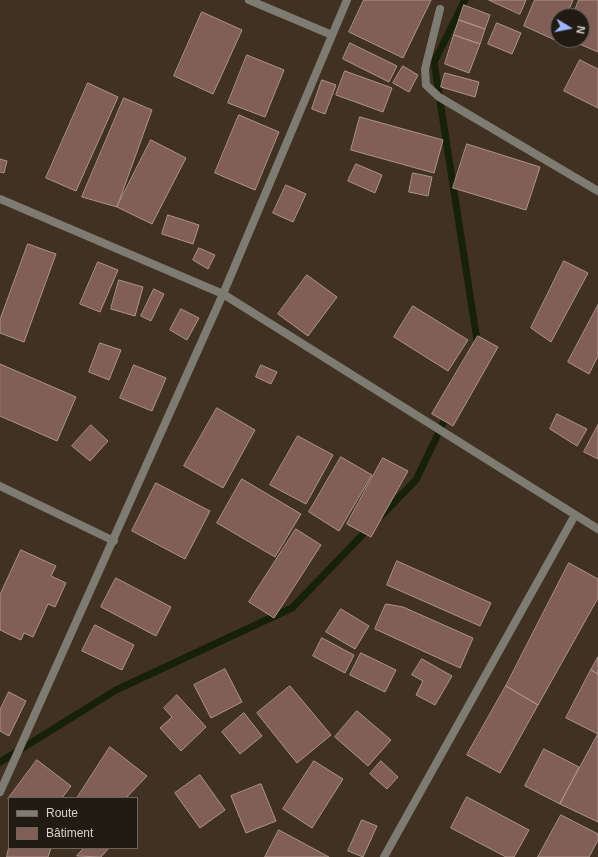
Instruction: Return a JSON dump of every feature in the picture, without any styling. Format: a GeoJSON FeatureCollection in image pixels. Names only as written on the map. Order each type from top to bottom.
{"type":"FeatureCollection","features":[{"type":"Feature","properties":{"kind":"street"},"geometry":{"type":"LineString","coordinates":[[249,0],[332,35]]}},
{"type":"Feature","properties":{"kind":"street"},"geometry":{"type":"LineString","coordinates":[[0,792],[114,541],[223,294],[347,0]]}},
{"type":"Feature","properties":{"kind":"street"},"geometry":{"type":"LineString","coordinates":[[440,9],[425,69],[426,85],[439,97],[598,191]]}},
{"type":"Feature","properties":{"kind":"street"},"geometry":{"type":"LineString","coordinates":[[0,200],[223,294],[598,529]]}},
{"type":"Feature","properties":{"kind":"street"},"geometry":{"type":"LineString","coordinates":[[0,486],[114,541]]}},
{"type":"Feature","properties":{"kind":"street"},"geometry":{"type":"LineString","coordinates":[[384,857],[576,515]]}},
{"type":"Feature","properties":{"kind":"building"},"geometry":{"type":"Polygon","coordinates":[[[364,0],[431,0],[403,58],[349,32],[364,0]]]}},
{"type":"Feature","properties":{"kind":"building"},"geometry":{"type":"Polygon","coordinates":[[[489,0],[526,0],[520,14],[489,0]]]}},
{"type":"Feature","properties":{"kind":"building"},"geometry":{"type":"Polygon","coordinates":[[[535,0],[573,0],[570,8],[550,8],[550,38],[524,26],[535,0]]]}},
{"type":"Feature","properties":{"kind":"building"},"geometry":{"type":"Polygon","coordinates":[[[579,0],[598,0],[598,52],[589,48],[590,48],[590,8],[576,8],[579,0]]]}},
{"type":"Feature","properties":{"kind":"building"},"geometry":{"type":"Polygon","coordinates":[[[464,5],[490,15],[485,29],[459,20],[464,5]]]}},
{"type":"Feature","properties":{"kind":"building"},"geometry":{"type":"Polygon","coordinates":[[[202,12],[242,30],[213,94],[174,76],[202,12]]]}},
{"type":"Feature","properties":{"kind":"building"},"geometry":{"type":"Polygon","coordinates":[[[459,20],[485,29],[480,44],[454,35],[459,20]]]}},
{"type":"Feature","properties":{"kind":"building"},"geometry":{"type":"Polygon","coordinates":[[[497,23],[521,33],[512,54],[488,44],[497,23]]]}},
{"type":"Feature","properties":{"kind":"building"},"geometry":{"type":"Polygon","coordinates":[[[454,35],[480,44],[469,73],[445,64],[454,35]]]}},
{"type":"Feature","properties":{"kind":"building"},"geometry":{"type":"Polygon","coordinates":[[[350,43],[397,66],[389,82],[343,59],[350,43]]]}},
{"type":"Feature","properties":{"kind":"building"},"geometry":{"type":"Polygon","coordinates":[[[247,55],[284,70],[265,117],[228,103],[247,55]]]}},
{"type":"Feature","properties":{"kind":"building"},"geometry":{"type":"Polygon","coordinates":[[[580,60],[598,69],[598,108],[564,91],[580,60]]]}},
{"type":"Feature","properties":{"kind":"building"},"geometry":{"type":"Polygon","coordinates":[[[403,66],[418,75],[409,92],[393,83],[403,66]]]}},
{"type":"Feature","properties":{"kind":"building"},"geometry":{"type":"Polygon","coordinates":[[[345,71],[392,88],[383,112],[336,95],[345,71]]]}},
{"type":"Feature","properties":{"kind":"building"},"geometry":{"type":"Polygon","coordinates":[[[445,73],[479,82],[475,97],[441,87],[445,73]]]}},
{"type":"Feature","properties":{"kind":"building"},"geometry":{"type":"Polygon","coordinates":[[[322,80],[336,85],[325,114],[312,109],[322,80]]]}},
{"type":"Feature","properties":{"kind":"building"},"geometry":{"type":"Polygon","coordinates":[[[88,83],[118,97],[76,191],[46,178],[88,83]]]}},
{"type":"Feature","properties":{"kind":"building"},"geometry":{"type":"Polygon","coordinates":[[[124,98],[152,110],[117,207],[82,197],[124,98]]]}},
{"type":"Feature","properties":{"kind":"building"},"geometry":{"type":"Polygon","coordinates":[[[239,115],[279,132],[255,190],[215,173],[239,115]]]}},
{"type":"Feature","properties":{"kind":"building"},"geometry":{"type":"Polygon","coordinates":[[[360,117],[443,140],[434,173],[351,150],[360,117]]]}},
{"type":"Feature","properties":{"kind":"building"},"geometry":{"type":"Polygon","coordinates":[[[151,140],[186,158],[152,224],[117,207],[151,140]]]}},
{"type":"Feature","properties":{"kind":"building"},"geometry":{"type":"Polygon","coordinates":[[[467,144],[540,167],[526,210],[453,188],[467,144]]]}},
{"type":"Feature","properties":{"kind":"building"},"geometry":{"type":"Polygon","coordinates":[[[0,159],[7,161],[4,173],[0,172],[0,159]]]}},
{"type":"Feature","properties":{"kind":"building"},"geometry":{"type":"Polygon","coordinates":[[[356,164],[382,175],[375,193],[348,181],[356,164]]]}},
{"type":"Feature","properties":{"kind":"building"},"geometry":{"type":"Polygon","coordinates":[[[413,173],[432,177],[428,196],[409,192],[413,173]]]}},
{"type":"Feature","properties":{"kind":"building"},"geometry":{"type":"Polygon","coordinates":[[[286,185],[306,194],[293,222],[273,213],[286,185]]]}},
{"type":"Feature","properties":{"kind":"building"},"geometry":{"type":"Polygon","coordinates":[[[168,215],[199,225],[193,244],[162,234],[168,215]]]}},
{"type":"Feature","properties":{"kind":"building"},"geometry":{"type":"Polygon","coordinates":[[[28,244],[56,254],[24,342],[0,333],[0,320],[28,244]]]}},
{"type":"Feature","properties":{"kind":"building"},"geometry":{"type":"Polygon","coordinates":[[[199,248],[215,255],[208,269],[193,260],[199,248]]]}},
{"type":"Feature","properties":{"kind":"building"},"geometry":{"type":"Polygon","coordinates":[[[564,261],[588,273],[551,342],[531,328],[564,261]]]}},
{"type":"Feature","properties":{"kind":"building"},"geometry":{"type":"Polygon","coordinates":[[[98,262],[118,270],[100,312],[80,304],[98,262]]]}},
{"type":"Feature","properties":{"kind":"building"},"geometry":{"type":"Polygon","coordinates":[[[307,275],[337,297],[308,336],[278,314],[307,275]]]}},
{"type":"Feature","properties":{"kind":"building"},"geometry":{"type":"Polygon","coordinates":[[[119,280],[143,287],[135,316],[111,309],[119,280]]]}},
{"type":"Feature","properties":{"kind":"building"},"geometry":{"type":"Polygon","coordinates":[[[154,289],[164,294],[151,321],[141,316],[154,289]]]}},
{"type":"Feature","properties":{"kind":"building"},"geometry":{"type":"Polygon","coordinates":[[[598,305],[598,356],[589,374],[568,362],[598,305]]]}},
{"type":"Feature","properties":{"kind":"building"},"geometry":{"type":"Polygon","coordinates":[[[413,306],[468,340],[448,371],[394,337],[413,306]]]}},
{"type":"Feature","properties":{"kind":"building"},"geometry":{"type":"Polygon","coordinates":[[[181,309],[199,318],[187,340],[170,330],[181,309]]]}},
{"type":"Feature","properties":{"kind":"building"},"geometry":{"type":"Polygon","coordinates":[[[478,336],[498,347],[453,426],[432,414],[478,336]]]}},
{"type":"Feature","properties":{"kind":"building"},"geometry":{"type":"Polygon","coordinates":[[[100,343],[121,350],[109,380],[89,372],[100,343]]]}},
{"type":"Feature","properties":{"kind":"building"},"geometry":{"type":"Polygon","coordinates":[[[0,364],[76,397],[57,441],[0,416],[0,364]]]}},
{"type":"Feature","properties":{"kind":"building"},"geometry":{"type":"Polygon","coordinates":[[[134,365],[166,378],[152,411],[120,398],[134,365]]]}},
{"type":"Feature","properties":{"kind":"building"},"geometry":{"type":"Polygon","coordinates":[[[261,365],[277,372],[271,384],[256,377],[261,365]]]}},
{"type":"Feature","properties":{"kind":"building"},"geometry":{"type":"Polygon","coordinates":[[[217,408],[255,430],[223,488],[184,466],[217,408]]]}},
{"type":"Feature","properties":{"kind":"building"},"geometry":{"type":"Polygon","coordinates":[[[557,414],[587,429],[577,446],[550,429],[557,414]]]}},
{"type":"Feature","properties":{"kind":"building"},"geometry":{"type":"Polygon","coordinates":[[[91,425],[108,441],[90,461],[72,446],[91,425]]]}},
{"type":"Feature","properties":{"kind":"building"},"geometry":{"type":"Polygon","coordinates":[[[598,425],[598,459],[584,452],[598,425]]]}},
{"type":"Feature","properties":{"kind":"building"},"geometry":{"type":"Polygon","coordinates":[[[298,436],[333,455],[306,504],[270,485],[298,436]]]}},
{"type":"Feature","properties":{"kind":"building"},"geometry":{"type":"Polygon","coordinates":[[[341,457],[372,475],[339,531],[309,512],[341,457]]]}},
{"type":"Feature","properties":{"kind":"building"},"geometry":{"type":"Polygon","coordinates":[[[383,458],[408,471],[371,537],[347,524],[383,458]]]}},
{"type":"Feature","properties":{"kind":"building"},"geometry":{"type":"Polygon","coordinates":[[[242,479],[301,514],[275,557],[217,523],[242,479]]]}},
{"type":"Feature","properties":{"kind":"building"},"geometry":{"type":"Polygon","coordinates":[[[156,483],[210,511],[185,559],[132,531],[156,483]]]}},
{"type":"Feature","properties":{"kind":"building"},"geometry":{"type":"Polygon","coordinates":[[[296,529],[321,545],[274,618],[249,602],[296,529]]]}},
{"type":"Feature","properties":{"kind":"building"},"geometry":{"type":"Polygon","coordinates":[[[21,550],[56,566],[51,576],[66,583],[55,607],[48,604],[33,637],[24,633],[21,640],[0,630],[0,595],[21,550]]]}},
{"type":"Feature","properties":{"kind":"building"},"geometry":{"type":"Polygon","coordinates":[[[397,561],[491,603],[480,626],[387,585],[397,561]]]}},
{"type":"Feature","properties":{"kind":"building"},"geometry":{"type":"Polygon","coordinates":[[[569,563],[598,579],[598,598],[538,705],[506,686],[569,563]]]}},
{"type":"Feature","properties":{"kind":"building"},"geometry":{"type":"Polygon","coordinates":[[[116,578],[171,607],[156,636],[101,607],[116,578]]]}},
{"type":"Feature","properties":{"kind":"building"},"geometry":{"type":"Polygon","coordinates":[[[386,604],[403,607],[473,638],[460,668],[375,629],[386,604]]]}},
{"type":"Feature","properties":{"kind":"building"},"geometry":{"type":"Polygon","coordinates":[[[341,609],[369,626],[355,649],[326,632],[341,609]]]}},
{"type":"Feature","properties":{"kind":"building"},"geometry":{"type":"Polygon","coordinates":[[[95,625],[134,645],[122,670],[82,651],[95,625]]]}},
{"type":"Feature","properties":{"kind":"building"},"geometry":{"type":"Polygon","coordinates":[[[322,638],[354,655],[345,673],[313,656],[322,638]]]}},
{"type":"Feature","properties":{"kind":"building"},"geometry":{"type":"Polygon","coordinates":[[[361,653],[396,670],[385,692],[350,675],[361,653]]]}},
{"type":"Feature","properties":{"kind":"building"},"geometry":{"type":"Polygon","coordinates":[[[598,657],[598,674],[591,670],[598,657]]]}},
{"type":"Feature","properties":{"kind":"building"},"geometry":{"type":"Polygon","coordinates":[[[422,659],[452,676],[435,705],[416,695],[423,681],[412,675],[422,659]]]}},
{"type":"Feature","properties":{"kind":"building"},"geometry":{"type":"Polygon","coordinates":[[[225,669],[242,702],[211,718],[194,685],[225,669]]]}},
{"type":"Feature","properties":{"kind":"building"},"geometry":{"type":"Polygon","coordinates":[[[591,670],[598,674],[598,734],[566,718],[591,670]]]}},
{"type":"Feature","properties":{"kind":"building"},"geometry":{"type":"Polygon","coordinates":[[[290,686],[331,735],[297,763],[257,713],[290,686]]]}},
{"type":"Feature","properties":{"kind":"building"},"geometry":{"type":"Polygon","coordinates":[[[506,686],[538,705],[500,773],[467,755],[506,686]]]}},
{"type":"Feature","properties":{"kind":"building"},"geometry":{"type":"Polygon","coordinates":[[[9,692],[26,701],[9,736],[0,731],[0,710],[9,692]]]}},
{"type":"Feature","properties":{"kind":"building"},"geometry":{"type":"Polygon","coordinates":[[[177,695],[206,727],[181,751],[160,728],[172,717],[164,708],[177,695]]]}},
{"type":"Feature","properties":{"kind":"building"},"geometry":{"type":"Polygon","coordinates":[[[357,711],[391,740],[368,766],[335,737],[357,711]]]}},
{"type":"Feature","properties":{"kind":"building"},"geometry":{"type":"Polygon","coordinates":[[[244,713],[262,736],[240,754],[222,732],[244,713]]]}},
{"type":"Feature","properties":{"kind":"building"},"geometry":{"type":"Polygon","coordinates":[[[598,734],[598,822],[560,804],[598,734]]]}},
{"type":"Feature","properties":{"kind":"building"},"geometry":{"type":"Polygon","coordinates":[[[110,747],[147,776],[127,797],[78,797],[110,747]]]}},
{"type":"Feature","properties":{"kind":"building"},"geometry":{"type":"Polygon","coordinates":[[[544,749],[579,767],[560,804],[525,786],[544,749]]]}},
{"type":"Feature","properties":{"kind":"building"},"geometry":{"type":"Polygon","coordinates":[[[37,760],[71,786],[63,797],[9,797],[37,760]]]}},
{"type":"Feature","properties":{"kind":"building"},"geometry":{"type":"Polygon","coordinates":[[[314,761],[343,779],[312,828],[283,809],[314,761]]]}},
{"type":"Feature","properties":{"kind":"building"},"geometry":{"type":"Polygon","coordinates":[[[381,761],[398,777],[387,789],[370,774],[381,761]]]}},
{"type":"Feature","properties":{"kind":"building"},"geometry":{"type":"Polygon","coordinates":[[[200,775],[225,810],[200,828],[175,793],[200,775]]]}},
{"type":"Feature","properties":{"kind":"building"},"geometry":{"type":"Polygon","coordinates":[[[261,784],[276,821],[246,833],[231,796],[261,784]]]}},
{"type":"Feature","properties":{"kind":"building"},"geometry":{"type":"Polygon","coordinates":[[[467,797],[529,830],[514,857],[506,857],[451,828],[467,797]]]}},
{"type":"Feature","properties":{"kind":"building"},"geometry":{"type":"Polygon","coordinates":[[[561,815],[598,834],[598,840],[589,857],[538,857],[561,815]]]}},
{"type":"Feature","properties":{"kind":"building"},"geometry":{"type":"Polygon","coordinates":[[[362,820],[377,826],[363,857],[348,851],[362,820]]]}},
{"type":"Feature","properties":{"kind":"building"},"geometry":{"type":"Polygon","coordinates":[[[279,830],[329,857],[265,857],[279,830]]]}},
{"type":"Feature","properties":{"kind":"building"},"geometry":{"type":"Polygon","coordinates":[[[9,849],[51,849],[48,857],[7,857],[9,849]]]}},
{"type":"Feature","properties":{"kind":"building"},"geometry":{"type":"Polygon","coordinates":[[[83,849],[108,849],[101,857],[77,856],[83,849]]]}},
{"type":"Feature","properties":{"kind":"waterway"},"geometry":{"type":"LineString","coordinates":[[465,0],[434,62],[478,347]]}},
{"type":"Feature","properties":{"kind":"waterway"},"geometry":{"type":"LineString","coordinates":[[379,518],[416,480],[448,413]]}},
{"type":"Feature","properties":{"kind":"waterway"},"geometry":{"type":"LineString","coordinates":[[0,762],[116,690],[292,608],[370,527]]}}]}
